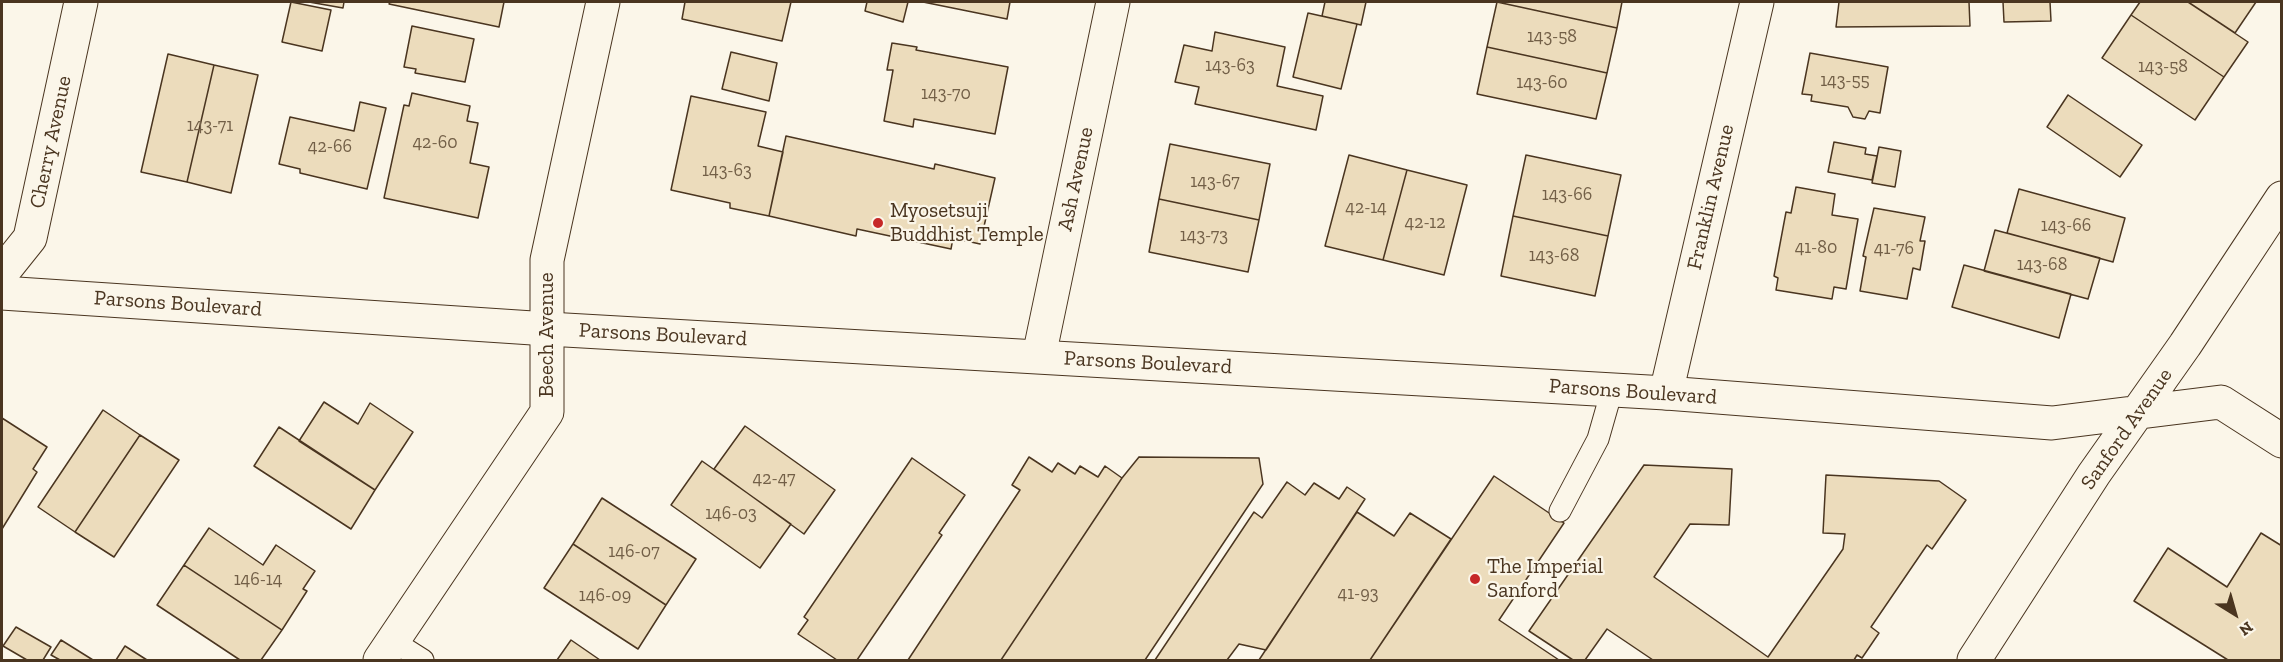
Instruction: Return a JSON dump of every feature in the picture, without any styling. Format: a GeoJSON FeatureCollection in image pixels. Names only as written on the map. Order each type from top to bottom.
{"type":"FeatureCollection","features":[{"type":"Feature","properties":{"kind":"street","name":"Cherry Avenue"},"geometry":{"type":"LineString","coordinates":[[2,273],[30,238],[81,2]]}},
{"type":"Feature","properties":{"kind":"street","name":"Beech Avenue"},"geometry":{"type":"LineString","coordinates":[[386,651],[547,412],[547,260],[603,2]]}},
{"type":"Feature","properties":{"kind":"street","name":"Ash Avenue"},"geometry":{"type":"LineString","coordinates":[[1038,356],[1113,2]]}},
{"type":"Feature","properties":{"kind":"street","name":"Franklin Avenue"},"geometry":{"type":"LineString","coordinates":[[1666,393],[1757,2]]}},
{"type":"Feature","properties":{"kind":"street","name":"Sanford Avenue"},"geometry":{"type":"LineString","coordinates":[[1974,660],[2094,474],[2282,198]]}},
{"type":"Feature","properties":{"kind":"street","name":"Parsons Boulevard"},"geometry":{"type":"LineString","coordinates":[[2,293],[548,329],[1666,393],[2052,423],[2221,402],[2282,441]]}},
{"type":"Feature","properties":{"kind":"lane"},"geometry":{"type":"LineString","coordinates":[[1560,511],[1598,439],[1612,390]]}},
{"type":"Feature","properties":{"kind":"lane"},"geometry":{"type":"LineString","coordinates":[[386,651],[423,660]]}},
{"type":"Feature","properties":{"kind":"building"},"geometry":{"type":"Polygon","coordinates":[[[291,2],[331,10],[322,51],[282,42],[291,2]]]}},
{"type":"Feature","properties":{"kind":"building"},"geometry":{"type":"Polygon","coordinates":[[[309,2],[344,2],[343,8],[309,2]]]}},
{"type":"Feature","properties":{"kind":"building"},"geometry":{"type":"Polygon","coordinates":[[[390,2],[504,2],[499,27],[389,4],[390,2]]]}},
{"type":"Feature","properties":{"kind":"building"},"geometry":{"type":"Polygon","coordinates":[[[685,2],[791,2],[782,41],[682,19],[685,2]]]}},
{"type":"Feature","properties":{"kind":"building"},"geometry":{"type":"Polygon","coordinates":[[[867,2],[908,2],[903,22],[865,11],[867,2]]]}},
{"type":"Feature","properties":{"kind":"building"},"geometry":{"type":"Polygon","coordinates":[[[923,2],[1010,2],[1007,19],[923,2]]]}},
{"type":"Feature","properties":{"kind":"building"},"geometry":{"type":"Polygon","coordinates":[[[1325,2],[1366,2],[1361,25],[1322,16],[1325,2]]]}},
{"type":"Feature","properties":{"kind":"building"},"geometry":{"type":"Polygon","coordinates":[[[1497,2],[1622,2],[1617,28],[1497,2]]]}},
{"type":"Feature","properties":{"kind":"building"},"geometry":{"type":"Polygon","coordinates":[[[1497,2],[1617,28],[1607,73],[1487,47],[1497,2]]]}},
{"type":"Feature","properties":{"kind":"building"},"geometry":{"type":"Polygon","coordinates":[[[1839,2],[1969,2],[1970,26],[1836,27],[1839,2]]]}},
{"type":"Feature","properties":{"kind":"building"},"geometry":{"type":"Polygon","coordinates":[[[2003,2],[2050,2],[2051,21],[2004,22],[2003,2]]]}},
{"type":"Feature","properties":{"kind":"building"},"geometry":{"type":"Polygon","coordinates":[[[2140,2],[2188,2],[2248,42],[2224,77],[2131,15],[2140,2]]]}},
{"type":"Feature","properties":{"kind":"building"},"geometry":{"type":"Polygon","coordinates":[[[2188,2],[2256,2],[2235,33],[2188,2]]]}},
{"type":"Feature","properties":{"kind":"building"},"geometry":{"type":"Polygon","coordinates":[[[1308,13],[1357,24],[1341,89],[1293,77],[1308,13]]]}},
{"type":"Feature","properties":{"kind":"building"},"geometry":{"type":"Polygon","coordinates":[[[2131,15],[2224,77],[2195,120],[2102,58],[2131,15]]]}},
{"type":"Feature","properties":{"kind":"building"},"geometry":{"type":"Polygon","coordinates":[[[412,26],[474,39],[465,82],[415,73],[416,69],[404,67],[412,26]]]}},
{"type":"Feature","properties":{"kind":"building"},"geometry":{"type":"Polygon","coordinates":[[[1215,32],[1285,47],[1277,86],[1323,96],[1316,130],[1195,104],[1199,87],[1175,82],[1184,45],[1212,51],[1215,32]]]}},
{"type":"Feature","properties":{"kind":"building"},"geometry":{"type":"Polygon","coordinates":[[[892,43],[917,47],[916,50],[1008,67],[995,134],[914,119],[913,127],[884,121],[893,70],[887,70],[892,43]]]}},
{"type":"Feature","properties":{"kind":"building"},"geometry":{"type":"Polygon","coordinates":[[[1487,47],[1607,73],[1596,119],[1477,94],[1487,47]]]}},
{"type":"Feature","properties":{"kind":"building"},"geometry":{"type":"Polygon","coordinates":[[[731,52],[777,63],[769,101],[722,89],[731,52]]]}},
{"type":"Feature","properties":{"kind":"building"},"geometry":{"type":"Polygon","coordinates":[[[1810,53],[1888,67],[1880,113],[1869,111],[1865,119],[1853,117],[1848,107],[1811,101],[1812,95],[1802,94],[1810,53]]]}},
{"type":"Feature","properties":{"kind":"building"},"geometry":{"type":"Polygon","coordinates":[[[168,54],[214,65],[187,182],[141,172],[168,54]]]}},
{"type":"Feature","properties":{"kind":"building"},"geometry":{"type":"Polygon","coordinates":[[[214,65],[258,75],[231,193],[187,182],[214,65]]]}},
{"type":"Feature","properties":{"kind":"building"},"geometry":{"type":"Polygon","coordinates":[[[412,93],[470,106],[467,121],[478,123],[470,163],[489,167],[478,218],[384,198],[404,105],[409,106],[412,93]]]}},
{"type":"Feature","properties":{"kind":"building"},"geometry":{"type":"Polygon","coordinates":[[[2068,95],[2142,145],[2120,177],[2047,127],[2068,95]]]}},
{"type":"Feature","properties":{"kind":"building"},"geometry":{"type":"Polygon","coordinates":[[[691,96],[766,112],[758,146],[783,152],[769,216],[730,208],[730,203],[671,190],[691,96]]]}},
{"type":"Feature","properties":{"kind":"building"},"geometry":{"type":"Polygon","coordinates":[[[360,102],[386,108],[367,189],[300,173],[300,169],[279,164],[290,117],[354,131],[360,102]]]}},
{"type":"Feature","properties":{"kind":"building"},"geometry":{"type":"Polygon","coordinates":[[[786,136],[934,169],[935,164],[995,178],[980,244],[953,238],[951,249],[857,229],[856,236],[769,216],[786,136]]]}},
{"type":"Feature","properties":{"kind":"building"},"geometry":{"type":"Polygon","coordinates":[[[1834,142],[1866,148],[1865,154],[1877,156],[1872,180],[1828,172],[1834,142]]]}},
{"type":"Feature","properties":{"kind":"building"},"geometry":{"type":"Polygon","coordinates":[[[1170,144],[1270,164],[1259,220],[1159,199],[1170,144]]]}},
{"type":"Feature","properties":{"kind":"building"},"geometry":{"type":"Polygon","coordinates":[[[1879,147],[1901,151],[1895,187],[1872,183],[1879,147]]]}},
{"type":"Feature","properties":{"kind":"building"},"geometry":{"type":"Polygon","coordinates":[[[1349,155],[1407,170],[1383,260],[1325,246],[1349,155]]]}},
{"type":"Feature","properties":{"kind":"building"},"geometry":{"type":"Polygon","coordinates":[[[1526,155],[1621,175],[1608,236],[1513,216],[1526,155]]]}},
{"type":"Feature","properties":{"kind":"building"},"geometry":{"type":"Polygon","coordinates":[[[1407,170],[1467,185],[1444,275],[1383,260],[1407,170]]]}},
{"type":"Feature","properties":{"kind":"building"},"geometry":{"type":"Polygon","coordinates":[[[1796,187],[1835,194],[1832,215],[1858,219],[1846,289],[1834,287],[1832,299],[1776,290],[1778,278],[1774,276],[1786,212],[1791,213],[1796,187]]]}},
{"type":"Feature","properties":{"kind":"building"},"geometry":{"type":"Polygon","coordinates":[[[2019,189],[2125,218],[2113,262],[2007,233],[2019,189]]]}},
{"type":"Feature","properties":{"kind":"building"},"geometry":{"type":"Polygon","coordinates":[[[1159,199],[1259,220],[1248,272],[1149,252],[1159,199]]]}},
{"type":"Feature","properties":{"kind":"building"},"geometry":{"type":"Polygon","coordinates":[[[1874,208],[1925,217],[1920,241],[1925,241],[1920,270],[1913,268],[1907,299],[1860,291],[1866,257],[1863,256],[1874,208]]]}},
{"type":"Feature","properties":{"kind":"building"},"geometry":{"type":"Polygon","coordinates":[[[1513,216],[1608,236],[1595,296],[1501,276],[1513,216]]]}},
{"type":"Feature","properties":{"kind":"building"},"geometry":{"type":"Polygon","coordinates":[[[1995,230],[2100,258],[2088,299],[1984,271],[1995,230]]]}},
{"type":"Feature","properties":{"kind":"building"},"geometry":{"type":"Polygon","coordinates":[[[1964,265],[2071,294],[2059,338],[1952,307],[1964,265]]]}},
{"type":"Feature","properties":{"kind":"building"},"geometry":{"type":"Polygon","coordinates":[[[324,402],[358,424],[370,403],[413,432],[375,490],[299,441],[324,402]]]}},
{"type":"Feature","properties":{"kind":"building"},"geometry":{"type":"Polygon","coordinates":[[[103,410],[140,435],[75,532],[38,507],[103,410]]]}},
{"type":"Feature","properties":{"kind":"building"},"geometry":{"type":"Polygon","coordinates":[[[2,418],[47,447],[33,469],[37,472],[2,529],[2,418]]]}},
{"type":"Feature","properties":{"kind":"building"},"geometry":{"type":"Polygon","coordinates":[[[745,426],[835,490],[804,534],[714,469],[745,426]]]}},
{"type":"Feature","properties":{"kind":"building"},"geometry":{"type":"Polygon","coordinates":[[[279,427],[375,490],[351,529],[254,466],[279,427]]]}},
{"type":"Feature","properties":{"kind":"building"},"geometry":{"type":"Polygon","coordinates":[[[140,435],[179,460],[114,557],[75,532],[140,435]]]}},
{"type":"Feature","properties":{"kind":"building"},"geometry":{"type":"Polygon","coordinates":[[[1029,457],[1052,472],[1058,463],[1075,474],[1080,466],[1098,477],[1105,466],[1122,478],[1001,660],[908,660],[1020,490],[1012,485],[1029,457]]]}},
{"type":"Feature","properties":{"kind":"building"},"geometry":{"type":"Polygon","coordinates":[[[1139,457],[1259,458],[1263,484],[1145,660],[1001,660],[1122,478],[1139,457]]]}},
{"type":"Feature","properties":{"kind":"building"},"geometry":{"type":"Polygon","coordinates":[[[912,458],[965,495],[939,533],[942,535],[857,660],[837,660],[798,634],[808,620],[804,617],[912,458]]]}},
{"type":"Feature","properties":{"kind":"building"},"geometry":{"type":"Polygon","coordinates":[[[702,461],[791,524],[760,568],[671,505],[702,461]]]}},
{"type":"Feature","properties":{"kind":"building"},"geometry":{"type":"Polygon","coordinates":[[[1644,465],[1732,469],[1729,525],[1690,524],[1654,577],[1768,657],[1843,549],[1845,534],[1823,533],[1826,475],[1939,481],[1966,500],[1932,549],[1927,545],[1871,627],[1879,633],[1862,658],[1857,655],[1854,660],[1653,660],[1607,629],[1585,660],[1573,660],[1529,631],[1644,465]]]}},
{"type":"Feature","properties":{"kind":"building","name":"The Imperial Sanford"},"geometry":{"type":"Polygon","coordinates":[[[1494,476],[1564,523],[1499,620],[1559,660],[1370,660],[1494,476]]]}},
{"type":"Feature","properties":{"kind":"building"},"geometry":{"type":"Polygon","coordinates":[[[1287,482],[1305,495],[1314,483],[1339,499],[1347,487],[1365,499],[1266,650],[1239,644],[1227,660],[1155,660],[1254,512],[1262,518],[1287,482]]]}},
{"type":"Feature","properties":{"kind":"building"},"geometry":{"type":"Polygon","coordinates":[[[602,498],[696,559],[666,605],[573,544],[602,498]]]}},
{"type":"Feature","properties":{"kind":"building"},"geometry":{"type":"Polygon","coordinates":[[[1357,512],[1394,536],[1410,513],[1451,539],[1370,660],[1259,660],[1357,512]]]}},
{"type":"Feature","properties":{"kind":"building"},"geometry":{"type":"Polygon","coordinates":[[[209,528],[263,565],[276,545],[315,571],[303,589],[307,591],[282,630],[184,565],[209,528]]]}},
{"type":"Feature","properties":{"kind":"building"},"geometry":{"type":"Polygon","coordinates":[[[2261,533],[2282,546],[2282,660],[2228,660],[2134,601],[2168,548],[2227,587],[2261,533]]]}},
{"type":"Feature","properties":{"kind":"building"},"geometry":{"type":"Polygon","coordinates":[[[573,544],[666,605],[638,649],[544,588],[573,544]]]}},
{"type":"Feature","properties":{"kind":"building"},"geometry":{"type":"Polygon","coordinates":[[[184,565],[282,630],[261,660],[240,660],[157,605],[184,565]]]}},
{"type":"Feature","properties":{"kind":"building"},"geometry":{"type":"Polygon","coordinates":[[[16,627],[51,647],[43,660],[27,660],[3,646],[16,627]]]}},
{"type":"Feature","properties":{"kind":"building"},"geometry":{"type":"Polygon","coordinates":[[[61,640],[93,660],[60,660],[51,655],[61,640]]]}},
{"type":"Feature","properties":{"kind":"building"},"geometry":{"type":"Polygon","coordinates":[[[571,640],[600,660],[557,660],[571,640]]]}},
{"type":"Feature","properties":{"kind":"building"},"geometry":{"type":"Polygon","coordinates":[[[125,646],[147,660],[116,660],[125,646]]]}},
{"type":"Feature","properties":{"kind":"place","name":"Myosetsuji Buddhist Temple"},"geometry":{"type":"Point","coordinates":[878,223]}},
{"type":"Feature","properties":{"kind":"place","name":"The Imperial Sanford"},"geometry":{"type":"Point","coordinates":[1475,579]}}]}
